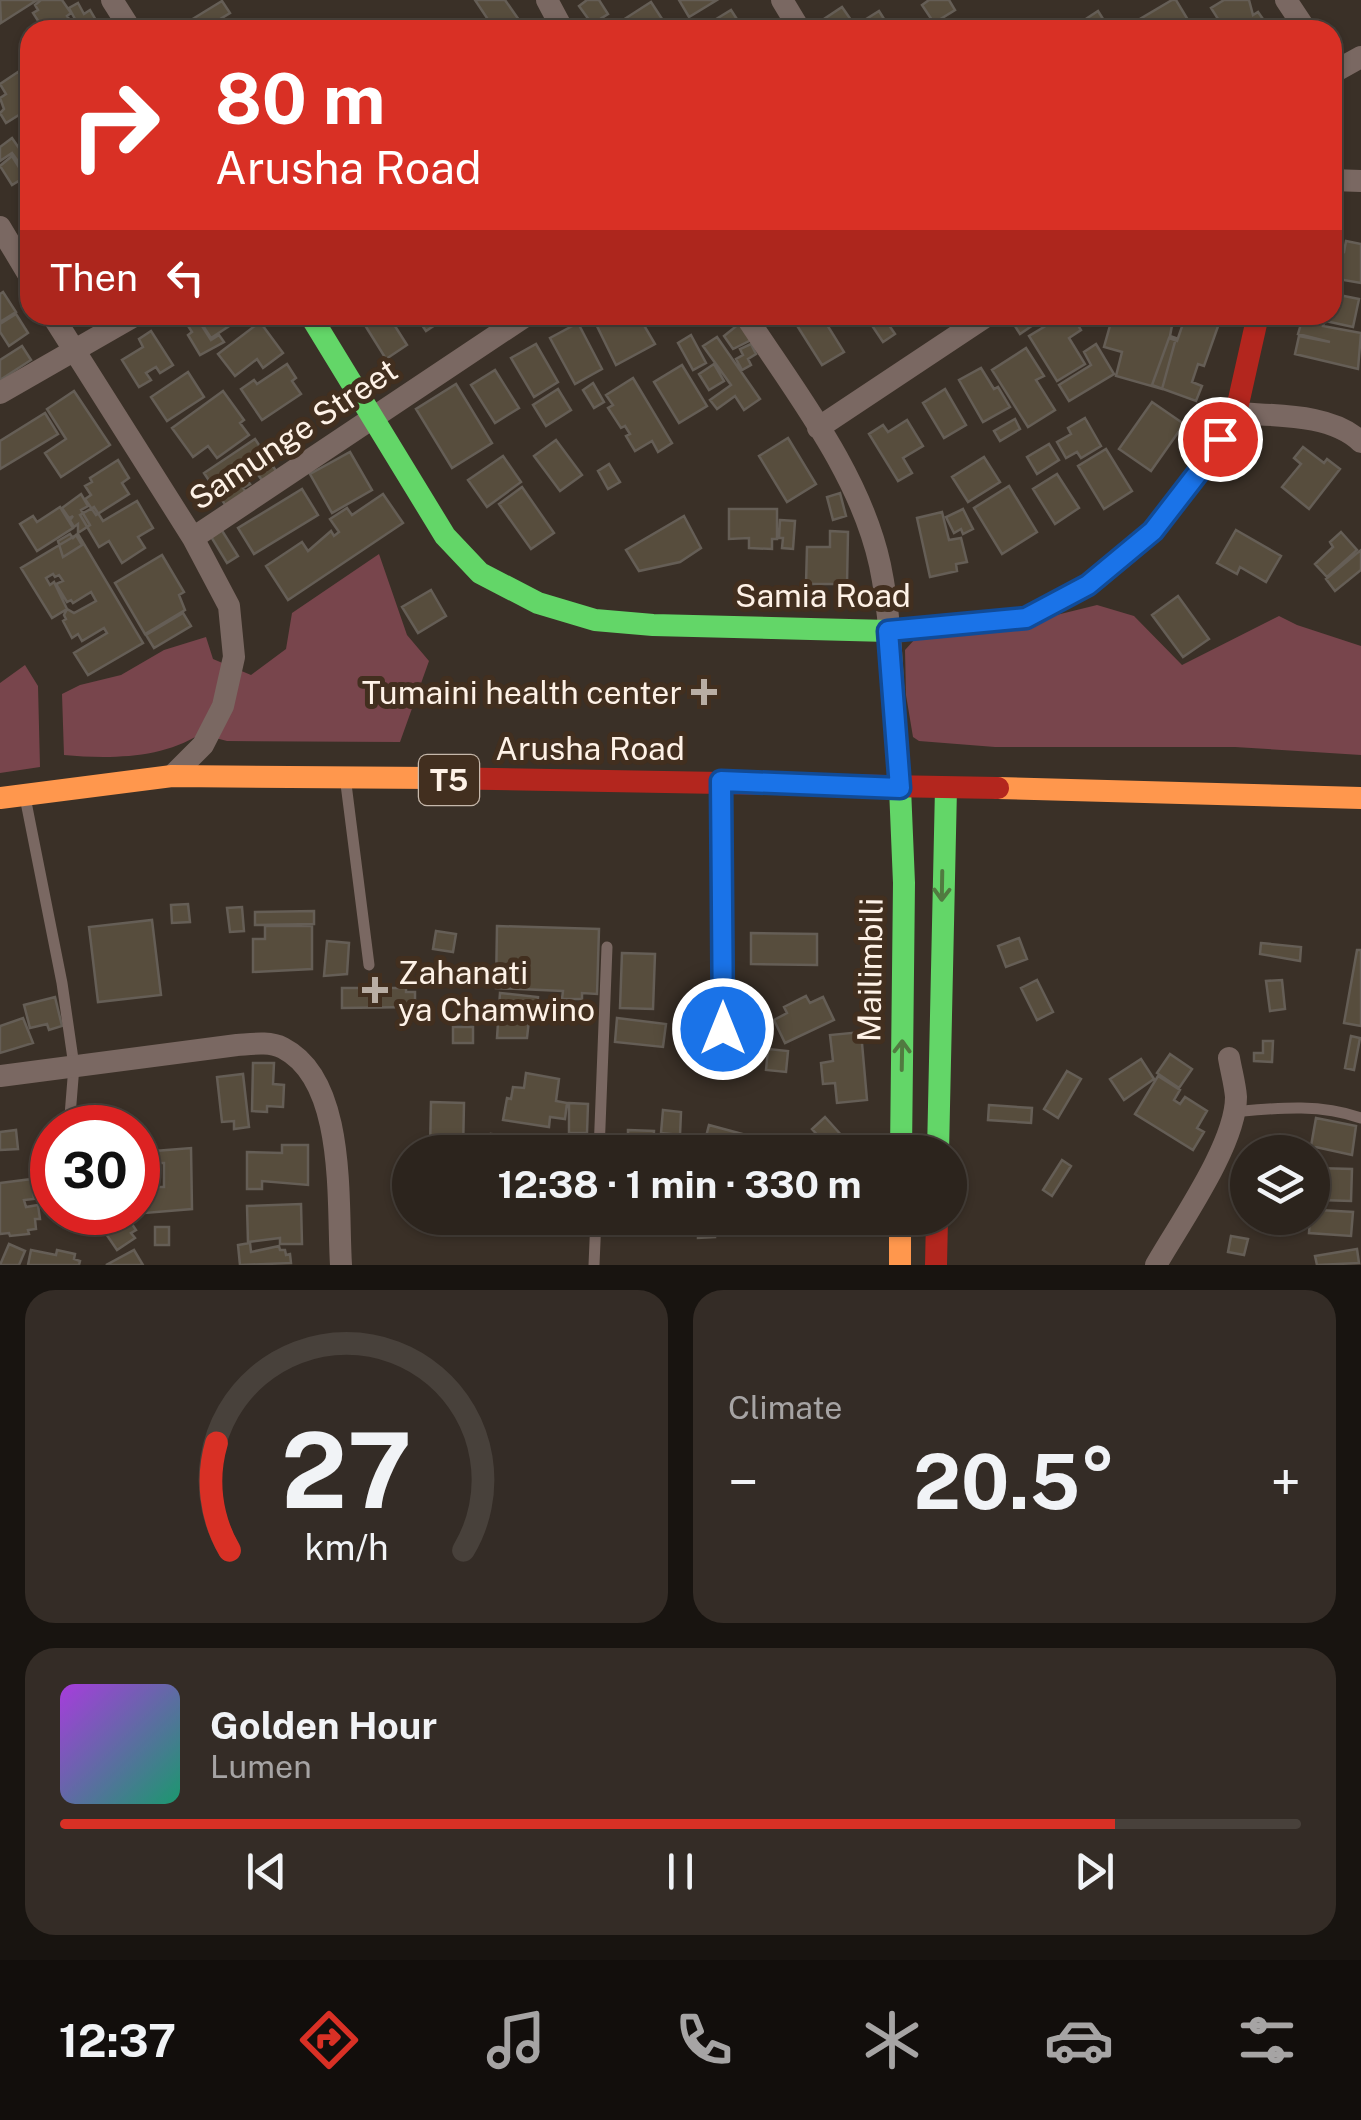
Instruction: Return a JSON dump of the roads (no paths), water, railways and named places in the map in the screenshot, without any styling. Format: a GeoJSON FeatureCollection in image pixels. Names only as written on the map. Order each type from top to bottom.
{"type":"FeatureCollection","features":[{"type":"Feature","properties":{"kind":"main road","name":"Samia Road"},"geometry":{"type":"LineString","coordinates":[[316,325],[445,536],[480,573],[538,603],[594,620],[888,631],[1026,618],[1088,585],[1153,531],[1204,465],[1236,413],[1256,325]]}},
{"type":"Feature","properties":{"kind":"main road","name":"Arusha Road"},"geometry":{"type":"LineString","coordinates":[[0,798],[172,776],[721,781],[1361,798]]}},
{"type":"Feature","properties":{"kind":"main road","name":"Mailimbili"},"geometry":{"type":"LineString","coordinates":[[900,788],[904,883],[901,1135]]}},
{"type":"Feature","properties":{"kind":"main road"},"geometry":{"type":"LineString","coordinates":[[938,1135],[946,788]]}},
{"type":"Feature","properties":{"kind":"main road"},"geometry":{"type":"LineString","coordinates":[[900,1235],[900,1265]]}},
{"type":"Feature","properties":{"kind":"main road"},"geometry":{"type":"LineString","coordinates":[[936,1235],[936,1265]]}},
{"type":"Feature","properties":{"kind":"street"},"geometry":{"type":"LineString","coordinates":[[0,226],[20,260]]}},
{"type":"Feature","properties":{"kind":"street","name":"Samunge Street"},"geometry":{"type":"LineString","coordinates":[[58,325],[193,538],[229,606],[234,657],[223,706],[203,745],[172,776]]}},
{"type":"Feature","properties":{"kind":"street"},"geometry":{"type":"LineString","coordinates":[[0,393],[119,325]]}},
{"type":"Feature","properties":{"kind":"street","name":"Samunge Street"},"geometry":{"type":"LineString","coordinates":[[193,538],[512,325]]}},
{"type":"Feature","properties":{"kind":"street"},"geometry":{"type":"LineString","coordinates":[[751,325],[818,428],[860,503],[880,564],[900,788]]}},
{"type":"Feature","properties":{"kind":"street"},"geometry":{"type":"LineString","coordinates":[[818,428],[971,325]]}},
{"type":"Feature","properties":{"kind":"street"},"geometry":{"type":"LineString","coordinates":[[1236,413],[1332,425],[1351,432],[1361,442]]}},
{"type":"Feature","properties":{"kind":"street"},"geometry":{"type":"LineString","coordinates":[[721,781],[723,1029]]}},
{"type":"Feature","properties":{"kind":"street"},"geometry":{"type":"LineString","coordinates":[[0,1076],[237,1045],[284,1048],[314,1077],[331,1116],[341,1265]]}},
{"type":"Feature","properties":{"kind":"street"},"geometry":{"type":"LineString","coordinates":[[1156,1265],[1230,1128],[1236,1098],[1229,1058]]}},
{"type":"Feature","properties":{"kind":"lane"},"geometry":{"type":"LineString","coordinates":[[346,780],[369,965]]}},
{"type":"Feature","properties":{"kind":"lane"},"geometry":{"type":"LineString","coordinates":[[24,793],[62,983],[74,1066],[71,1105]]}},
{"type":"Feature","properties":{"kind":"lane"},"geometry":{"type":"LineString","coordinates":[[600,1135],[607,948]]}},
{"type":"Feature","properties":{"kind":"lane"},"geometry":{"type":"LineString","coordinates":[[1233,1112],[1292,1106],[1336,1109],[1361,1118]]}},
{"type":"Feature","properties":{"kind":"lane"},"geometry":{"type":"LineString","coordinates":[[594,1265],[595,1235]]}},
{"type":"Feature","properties":{"kind":"place","name":"Tumaini health center"},"geometry":{"type":"Point","coordinates":[704,692]}},
{"type":"Feature","properties":{"kind":"place","name":"Zahanati ya Chamwino"},"geometry":{"type":"Point","coordinates":[375,990]}}]}
